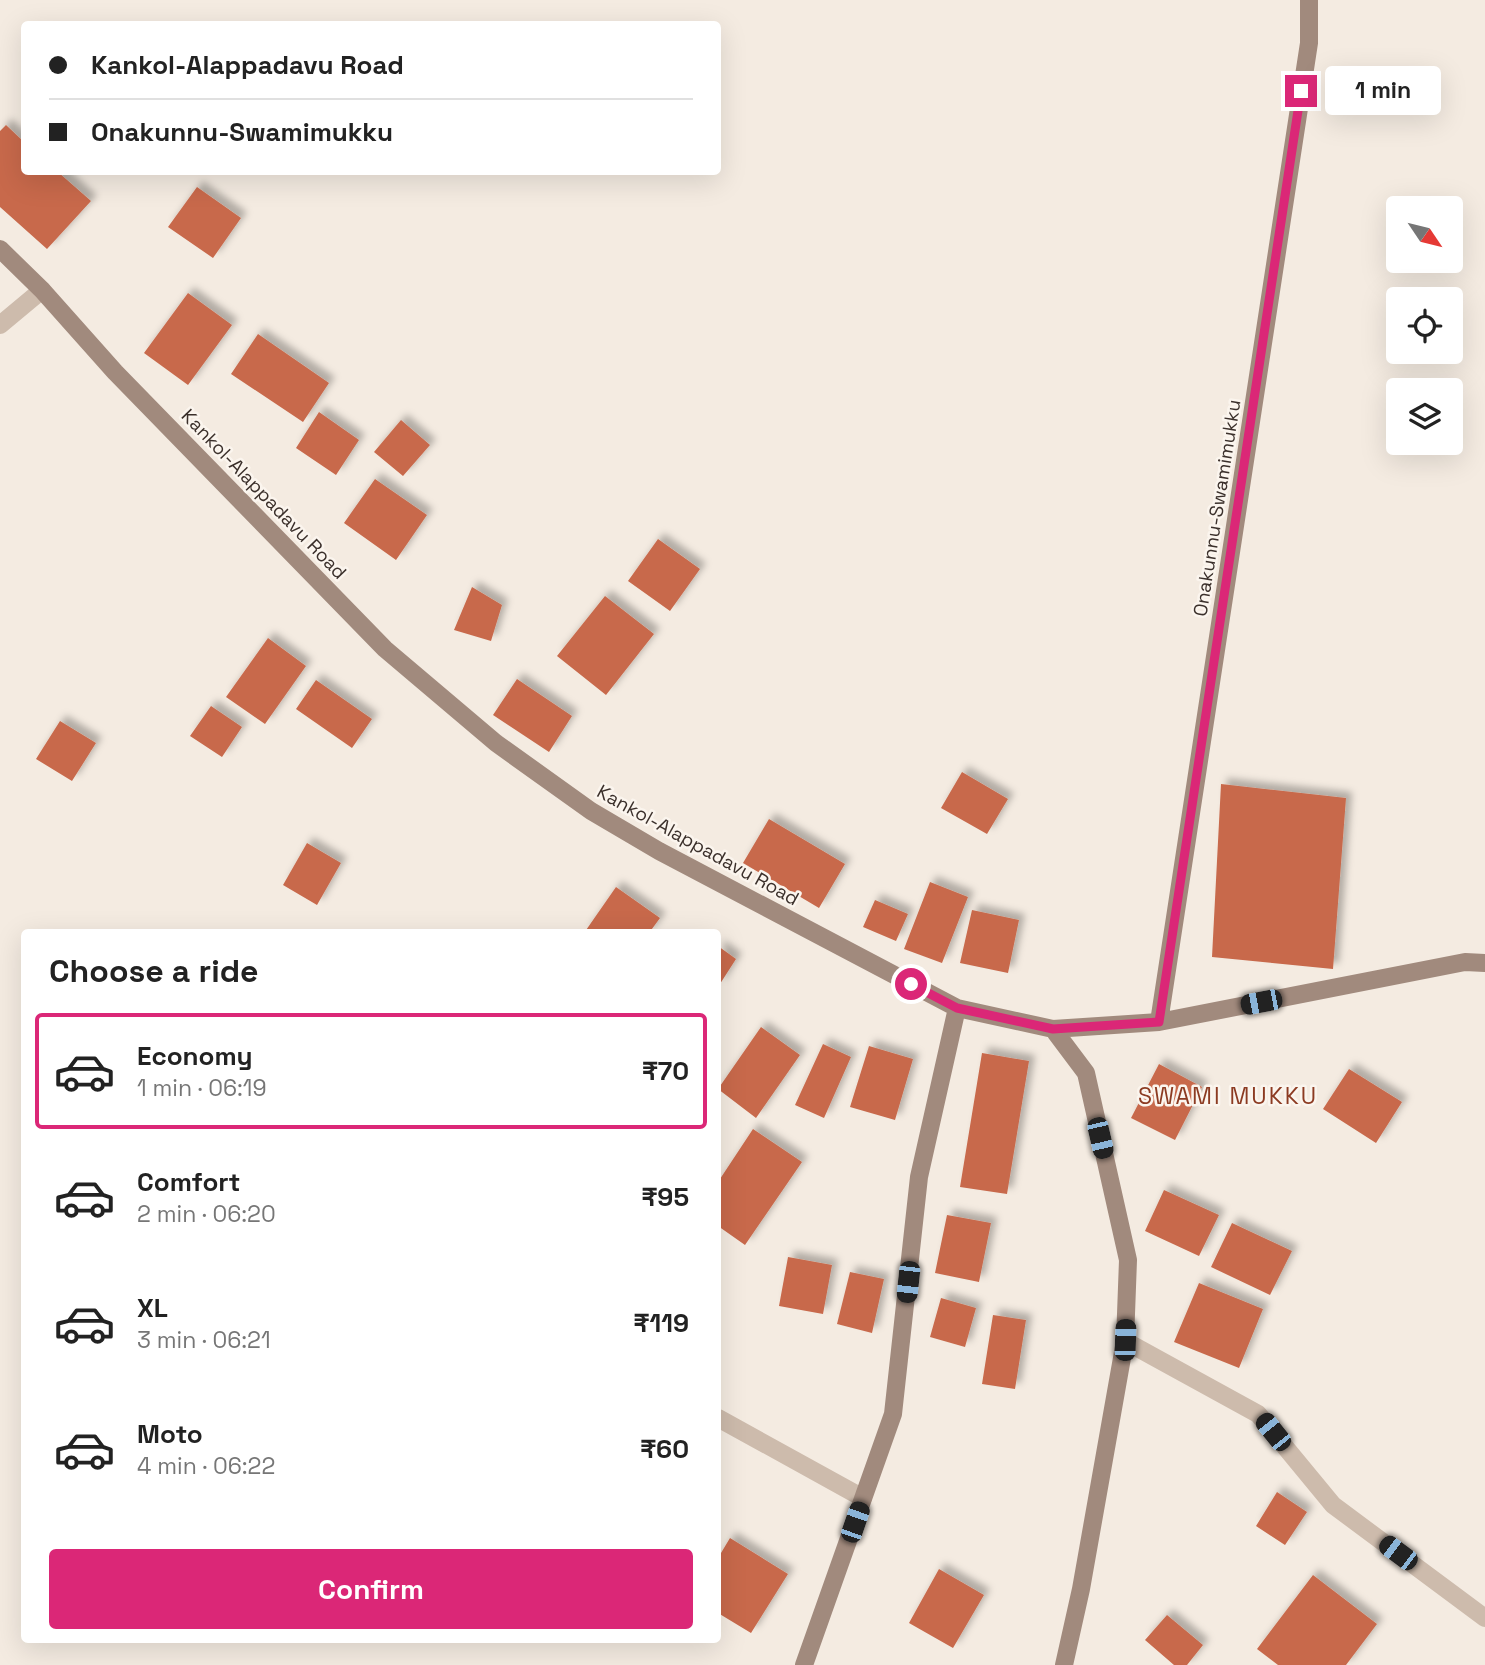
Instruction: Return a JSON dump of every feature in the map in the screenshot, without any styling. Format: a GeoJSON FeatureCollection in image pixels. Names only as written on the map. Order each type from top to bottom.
{"type":"FeatureCollection","features":[{"type":"Feature","properties":{"kind":"main road","name":"Onakunnu-Swamimukku"},"geometry":{"type":"LineString","coordinates":[[1159,1022],[1308,43],[1309,0]]}},
{"type":"Feature","properties":{"kind":"main road","name":"Kankol-Alappadavu Road"},"geometry":{"type":"LineString","coordinates":[[0,249],[42,290],[115,372],[385,649],[496,743],[591,811],[625,831],[957,1008],[1053,1029],[1159,1022],[1465,962],[1485,963]]}},
{"type":"Feature","properties":{"kind":"main road"},"geometry":{"type":"LineString","coordinates":[[804,1665],[893,1414],[919,1177],[957,1008]]}},
{"type":"Feature","properties":{"kind":"main road"},"geometry":{"type":"LineString","coordinates":[[1053,1029],[1086,1073],[1128,1260],[1125,1340],[1081,1589],[1063,1665]]}},
{"type":"Feature","properties":{"kind":"street"},"geometry":{"type":"LineString","coordinates":[[0,325],[42,290]]}},
{"type":"Feature","properties":{"kind":"street"},"geometry":{"type":"LineString","coordinates":[[1125,1340],[1258,1414],[1333,1505],[1485,1618]]}},
{"type":"Feature","properties":{"kind":"street"},"geometry":{"type":"LineString","coordinates":[[721,1420],[863,1498]]}},
{"type":"Feature","properties":{"kind":"building"},"geometry":{"type":"Polygon","coordinates":[[[6,125],[21,139],[21,175],[61,175],[91,201],[47,249],[0,207],[0,131],[6,125]]]}},
{"type":"Feature","properties":{"kind":"building"},"geometry":{"type":"Polygon","coordinates":[[[197,187],[241,218],[213,258],[168,227],[197,187]]]}},
{"type":"Feature","properties":{"kind":"building"},"geometry":{"type":"Polygon","coordinates":[[[188,293],[232,325],[188,385],[144,353],[188,293]]]}},
{"type":"Feature","properties":{"kind":"building"},"geometry":{"type":"Polygon","coordinates":[[[258,334],[329,383],[303,422],[231,374],[258,334]]]}},
{"type":"Feature","properties":{"kind":"building"},"geometry":{"type":"Polygon","coordinates":[[[319,412],[359,440],[336,475],[296,448],[319,412]]]}},
{"type":"Feature","properties":{"kind":"building"},"geometry":{"type":"Polygon","coordinates":[[[401,420],[430,445],[403,476],[374,452],[401,420]]]}},
{"type":"Feature","properties":{"kind":"building"},"geometry":{"type":"Polygon","coordinates":[[[375,479],[427,515],[396,560],[344,523],[375,479]]]}},
{"type":"Feature","properties":{"kind":"building"},"geometry":{"type":"Polygon","coordinates":[[[658,539],[700,569],[670,611],[628,581],[658,539]]]}},
{"type":"Feature","properties":{"kind":"building"},"geometry":{"type":"Polygon","coordinates":[[[472,587],[502,605],[491,641],[454,630],[472,587]]]}},
{"type":"Feature","properties":{"kind":"building"},"geometry":{"type":"Polygon","coordinates":[[[605,596],[654,634],[606,695],[557,656],[605,596]]]}},
{"type":"Feature","properties":{"kind":"building"},"geometry":{"type":"Polygon","coordinates":[[[268,638],[306,666],[265,724],[226,697],[268,638]]]}},
{"type":"Feature","properties":{"kind":"building"},"geometry":{"type":"Polygon","coordinates":[[[517,679],[572,716],[549,752],[493,715],[517,679]]]}},
{"type":"Feature","properties":{"kind":"building"},"geometry":{"type":"Polygon","coordinates":[[[316,680],[372,719],[352,748],[296,709],[316,680]]]}},
{"type":"Feature","properties":{"kind":"building"},"geometry":{"type":"Polygon","coordinates":[[[211,706],[242,727],[222,757],[190,736],[211,706]]]}},
{"type":"Feature","properties":{"kind":"building"},"geometry":{"type":"Polygon","coordinates":[[[60,721],[96,743],[72,781],[36,759],[60,721]]]}},
{"type":"Feature","properties":{"kind":"building"},"geometry":{"type":"Polygon","coordinates":[[[962,772],[1008,799],[987,834],[941,808],[962,772]]]}},
{"type":"Feature","properties":{"kind":"building"},"geometry":{"type":"Polygon","coordinates":[[[1221,784],[1346,798],[1333,969],[1212,957],[1221,784]]]}},
{"type":"Feature","properties":{"kind":"building"},"geometry":{"type":"Polygon","coordinates":[[[769,819],[845,864],[819,908],[743,863],[769,819]]]}},
{"type":"Feature","properties":{"kind":"building"},"geometry":{"type":"Polygon","coordinates":[[[307,843],[341,863],[317,905],[283,885],[307,843]]]}},
{"type":"Feature","properties":{"kind":"building"},"geometry":{"type":"Polygon","coordinates":[[[930,882],[968,897],[942,963],[904,949],[930,882]]]}},
{"type":"Feature","properties":{"kind":"building"},"geometry":{"type":"Polygon","coordinates":[[[616,887],[660,918],[652,929],[587,929],[616,887]]]}},
{"type":"Feature","properties":{"kind":"building"},"geometry":{"type":"Polygon","coordinates":[[[875,900],[908,914],[896,941],[863,927],[875,900]]]}},
{"type":"Feature","properties":{"kind":"building"},"geometry":{"type":"Polygon","coordinates":[[[972,910],[1019,920],[1008,973],[960,963],[972,910]]]}},
{"type":"Feature","properties":{"kind":"building"},"geometry":{"type":"Polygon","coordinates":[[[721,948],[736,959],[721,982],[721,948]]]}},
{"type":"Feature","properties":{"kind":"building"},"geometry":{"type":"Polygon","coordinates":[[[761,1027],[800,1055],[756,1118],[721,1091],[721,1085],[761,1027]]]}},
{"type":"Feature","properties":{"kind":"building"},"geometry":{"type":"Polygon","coordinates":[[[823,1044],[851,1057],[824,1118],[795,1105],[823,1044]]]}},
{"type":"Feature","properties":{"kind":"building"},"geometry":{"type":"Polygon","coordinates":[[[869,1046],[913,1059],[895,1120],[850,1107],[869,1046]]]}},
{"type":"Feature","properties":{"kind":"building"},"geometry":{"type":"Polygon","coordinates":[[[982,1053],[1029,1061],[1007,1194],[960,1187],[982,1053]]]}},
{"type":"Feature","properties":{"kind":"building"},"geometry":{"type":"Polygon","coordinates":[[[1159,1064],[1202,1087],[1175,1140],[1131,1118],[1159,1064]]]}},
{"type":"Feature","properties":{"kind":"building"},"geometry":{"type":"Polygon","coordinates":[[[1349,1069],[1402,1102],[1376,1143],[1323,1109],[1349,1069]]]}},
{"type":"Feature","properties":{"kind":"building"},"geometry":{"type":"Polygon","coordinates":[[[753,1129],[802,1162],[745,1245],[721,1228],[721,1177],[753,1129]]]}},
{"type":"Feature","properties":{"kind":"building"},"geometry":{"type":"Polygon","coordinates":[[[1164,1190],[1219,1215],[1199,1256],[1145,1231],[1164,1190]]]}},
{"type":"Feature","properties":{"kind":"building"},"geometry":{"type":"Polygon","coordinates":[[[947,1215],[991,1223],[979,1282],[935,1273],[947,1215]]]}},
{"type":"Feature","properties":{"kind":"building"},"geometry":{"type":"Polygon","coordinates":[[[1232,1223],[1292,1251],[1270,1295],[1211,1267],[1232,1223]]]}},
{"type":"Feature","properties":{"kind":"building"},"geometry":{"type":"Polygon","coordinates":[[[788,1257],[832,1265],[823,1314],[779,1306],[788,1257]]]}},
{"type":"Feature","properties":{"kind":"building"},"geometry":{"type":"Polygon","coordinates":[[[850,1272],[884,1279],[872,1333],[837,1324],[850,1272]]]}},
{"type":"Feature","properties":{"kind":"building"},"geometry":{"type":"Polygon","coordinates":[[[1199,1283],[1263,1309],[1239,1368],[1174,1342],[1199,1283]]]}},
{"type":"Feature","properties":{"kind":"building"},"geometry":{"type":"Polygon","coordinates":[[[941,1298],[976,1308],[965,1347],[930,1337],[941,1298]]]}},
{"type":"Feature","properties":{"kind":"building"},"geometry":{"type":"Polygon","coordinates":[[[993,1315],[1026,1320],[1015,1389],[982,1384],[993,1315]]]}},
{"type":"Feature","properties":{"kind":"building"},"geometry":{"type":"Polygon","coordinates":[[[1277,1492],[1307,1512],[1285,1545],[1256,1526],[1277,1492]]]}},
{"type":"Feature","properties":{"kind":"building"},"geometry":{"type":"Polygon","coordinates":[[[730,1538],[788,1574],[751,1633],[721,1615],[721,1553],[730,1538]]]}},
{"type":"Feature","properties":{"kind":"building"},"geometry":{"type":"Polygon","coordinates":[[[939,1569],[984,1595],[953,1648],[909,1623],[939,1569]]]}},
{"type":"Feature","properties":{"kind":"building"},"geometry":{"type":"Polygon","coordinates":[[[1313,1575],[1377,1624],[1346,1665],[1278,1665],[1257,1649],[1313,1575]]]}},
{"type":"Feature","properties":{"kind":"building"},"geometry":{"type":"Polygon","coordinates":[[[1167,1615],[1203,1645],[1187,1665],[1174,1665],[1145,1640],[1167,1615]]]}},
{"type":"Feature","properties":{"kind":"district","name":"SWAMI MUKKU"},"geometry":{"type":"Point","coordinates":[1228,1096]}},
{"type":"Feature","properties":{"kind":"route"},"geometry":{"type":"LineString","coordinates":[[911,984],[957,1008],[1053,1029],[1159,1022],[1301,91]]}}]}
